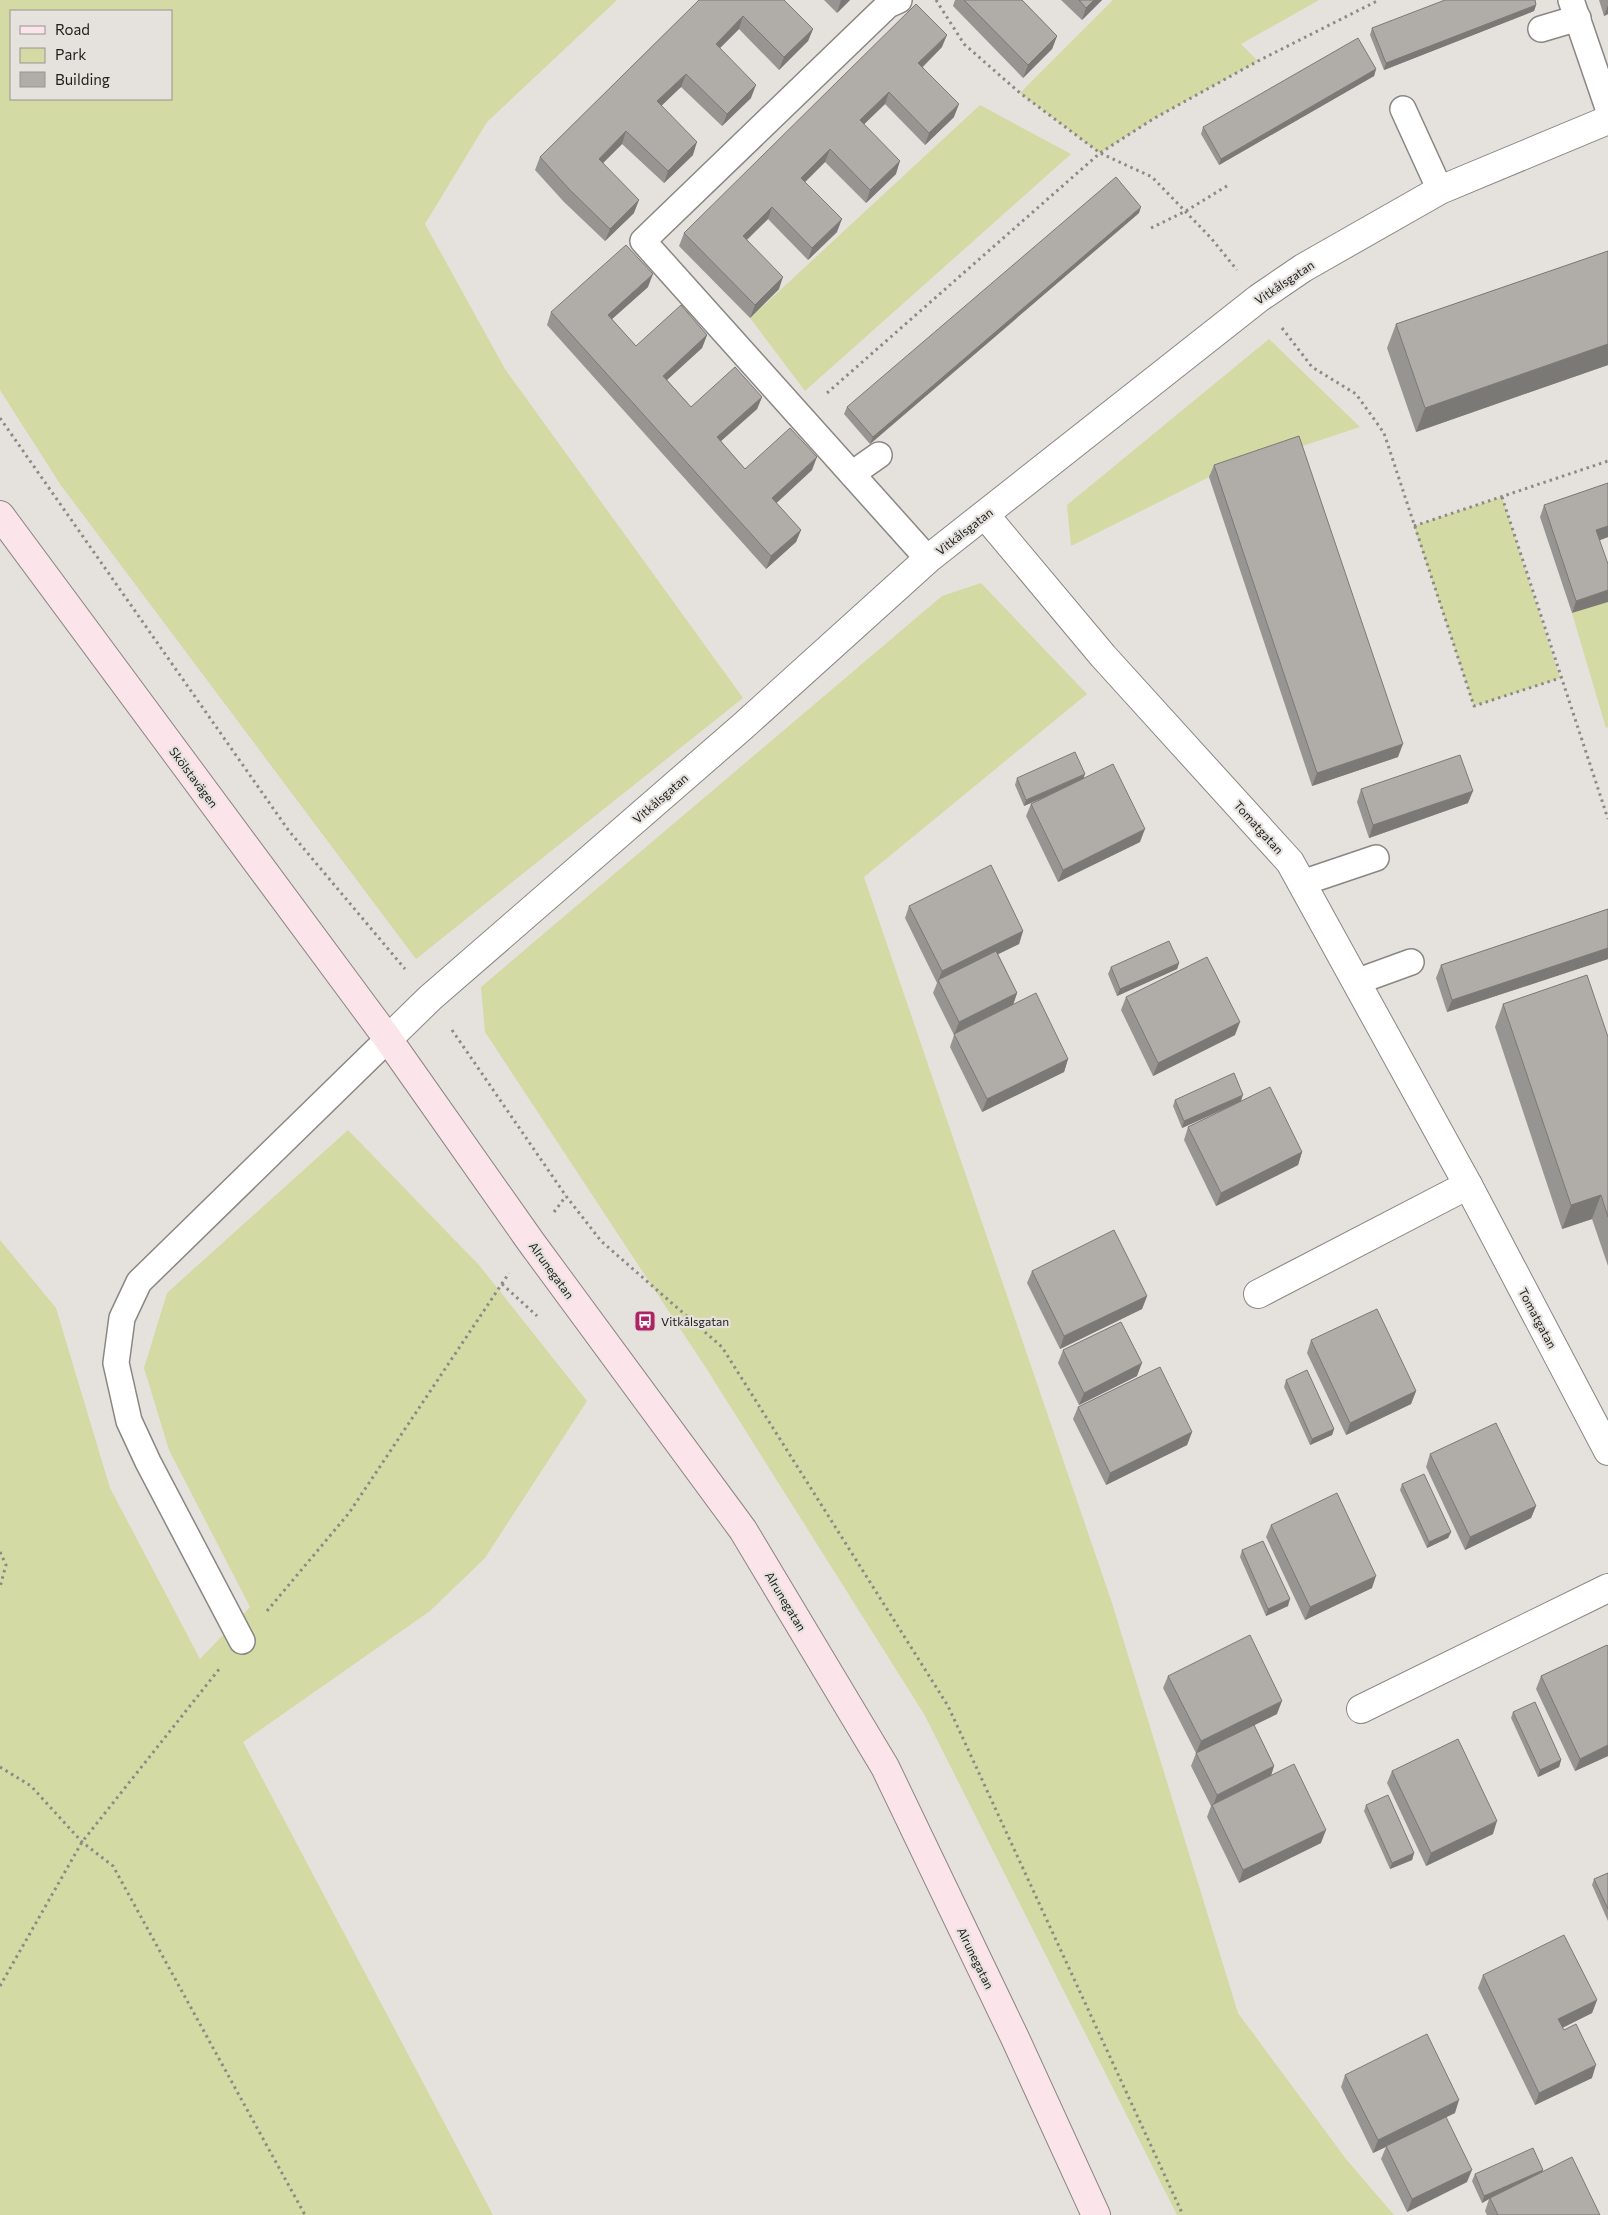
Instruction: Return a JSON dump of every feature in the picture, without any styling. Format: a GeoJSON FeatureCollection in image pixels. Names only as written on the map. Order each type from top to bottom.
{"type":"FeatureCollection","features":[{"type":"Feature","properties":{"kind":"street","name":"Vitkålsgatan"},"geometry":{"type":"LineString","coordinates":[[388,1039],[430,998],[742,727],[928,559],[1259,298],[1303,268],[1440,190],[1608,120]]}},
{"type":"Feature","properties":{"kind":"street","name":"Skölstavägen"},"geometry":{"type":"LineString","coordinates":[[0,515],[388,1039]]}},
{"type":"Feature","properties":{"kind":"street","name":"Tomatgatan"},"geometry":{"type":"LineString","coordinates":[[985,515],[1103,656],[1290,862],[1468,1185],[1608,1451]]}},
{"type":"Feature","properties":{"kind":"street","name":"Alrunegatan"},"geometry":{"type":"LineString","coordinates":[[388,1039],[531,1242],[743,1530],[885,1767],[1015,2038],[1096,2215]]}},
{"type":"Feature","properties":{"kind":"street"},"geometry":{"type":"LineString","coordinates":[[1258,1294],[1468,1185]]}},
{"type":"Feature","properties":{"kind":"street"},"geometry":{"type":"LineString","coordinates":[[1361,1709],[1608,1588]]}},
{"type":"Feature","properties":{"kind":"lane"},"geometry":{"type":"LineString","coordinates":[[898,0],[888,5],[643,241],[928,559]]}},
{"type":"Feature","properties":{"kind":"lane"},"geometry":{"type":"LineString","coordinates":[[1541,29],[1574,9],[1608,108]]}},
{"type":"Feature","properties":{"kind":"lane"},"geometry":{"type":"LineString","coordinates":[[1403,109],[1440,190]]}},
{"type":"Feature","properties":{"kind":"lane"},"geometry":{"type":"LineString","coordinates":[[852,474],[879,454]]}},
{"type":"Feature","properties":{"kind":"lane"},"geometry":{"type":"LineString","coordinates":[[1302,883],[1376,858]]}},
{"type":"Feature","properties":{"kind":"lane"},"geometry":{"type":"LineString","coordinates":[[1356,982],[1411,962]]}},
{"type":"Feature","properties":{"kind":"lane"},"geometry":{"type":"LineString","coordinates":[[242,1641],[148,1462],[129,1421],[116,1363],[122,1318],[140,1282],[388,1039]]}},
{"type":"Feature","properties":{"kind":"path"},"geometry":{"type":"LineString","coordinates":[[936,0],[964,44],[1020,93],[1100,153],[1152,177],[1211,238],[1312,368],[1356,394],[1384,433],[1474,706],[1560,678]]}},
{"type":"Feature","properties":{"kind":"path"},"geometry":{"type":"LineString","coordinates":[[800,417],[1100,153],[1153,120],[1258,61],[1379,0]]}},
{"type":"Feature","properties":{"kind":"path"},"geometry":{"type":"LineString","coordinates":[[1151,228],[1186,211],[1230,184]]}},
{"type":"Feature","properties":{"kind":"path"},"geometry":{"type":"LineString","coordinates":[[0,418],[290,831],[430,998],[566,1196],[601,1241],[722,1347],[948,1706],[1183,2215]]}},
{"type":"Feature","properties":{"kind":"path"},"geometry":{"type":"LineString","coordinates":[[1414,526],[1608,461]]}},
{"type":"Feature","properties":{"kind":"path"},"geometry":{"type":"LineString","coordinates":[[1502,497],[1560,678],[1608,819]]}},
{"type":"Feature","properties":{"kind":"path"},"geometry":{"type":"LineString","coordinates":[[0,1986],[82,1842],[242,1641],[349,1513],[502,1284],[566,1196]]}},
{"type":"Feature","properties":{"kind":"path"},"geometry":{"type":"LineString","coordinates":[[502,1284],[541,1320]]}},
{"type":"Feature","properties":{"kind":"path"},"geometry":{"type":"LineString","coordinates":[[0,1552],[6,1564],[0,1587]]}},
{"type":"Feature","properties":{"kind":"path"},"geometry":{"type":"LineString","coordinates":[[0,1767],[31,1786],[82,1842],[113,1866],[305,2215]]}},
{"type":"Feature","properties":{"kind":"green space"},"geometry":{"type":"Polygon","coordinates":[[[0,0],[617,0],[487,122],[425,224],[505,369],[743,698],[416,959],[60,484],[0,390],[0,0]]]}},
{"type":"Feature","properties":{"kind":"green space"},"geometry":{"type":"Polygon","coordinates":[[[1113,0],[1319,0],[1241,44],[1258,61],[1153,119],[1100,153],[1020,93],[1113,0]]]}},
{"type":"Feature","properties":{"kind":"green space"},"geometry":{"type":"Polygon","coordinates":[[[980,105],[1071,154],[805,391],[750,318],[980,105]]]}},
{"type":"Feature","properties":{"kind":"green space"},"geometry":{"type":"Polygon","coordinates":[[[1269,339],[1360,427],[1209,477],[1071,546],[1067,505],[1269,339]]]}},
{"type":"Feature","properties":{"kind":"green space"},"geometry":{"type":"Polygon","coordinates":[[[1502,497],[1560,678],[1474,706],[1414,526],[1502,497]]]}},
{"type":"Feature","properties":{"kind":"green space"},"geometry":{"type":"Polygon","coordinates":[[[981,583],[1087,694],[864,877],[1112,1603],[1238,2013],[1346,2159],[1394,2215],[1177,2215],[924,1714],[706,1368],[485,1032],[481,987],[942,596],[981,583]]]}},
{"type":"Feature","properties":{"kind":"green space"},"geometry":{"type":"Polygon","coordinates":[[[1608,601],[1608,727],[1606,728],[1572,613],[1608,601]]]}},
{"type":"Feature","properties":{"kind":"green space"},"geometry":{"type":"Polygon","coordinates":[[[348,1130],[479,1265],[587,1401],[485,1558],[430,1611],[243,1742],[493,2215],[0,2215],[0,1240],[56,1308],[110,1488],[200,1659],[250,1607],[169,1450],[144,1368],[167,1293],[348,1130]]]}},
{"type":"Feature","properties":{"kind":"building"},"geometry":{"type":"Polygon","coordinates":[[[699,0],[784,0],[813,29],[784,57],[743,16],[716,44],[756,85],[727,114],[686,74],[657,101],[697,142],[668,171],[626,131],[599,159],[639,200],[610,229],[569,189],[540,157],[699,0]]]}},
{"type":"Feature","properties":{"kind":"building"},"geometry":{"type":"Polygon","coordinates":[[[964,0],[1022,0],[1057,36],[1028,65],[964,0]]]}},
{"type":"Feature","properties":{"kind":"building"},"geometry":{"type":"Polygon","coordinates":[[[1079,0],[1094,0],[1086,8],[1079,0]]]}},
{"type":"Feature","properties":{"kind":"building"},"geometry":{"type":"Polygon","coordinates":[[[1445,0],[1535,0],[1536,5],[1386,63],[1372,28],[1445,0]]]}},
{"type":"Feature","properties":{"kind":"building"},"geometry":{"type":"Polygon","coordinates":[[[916,4],[947,35],[918,63],[959,104],[929,133],[889,92],[860,120],[900,161],[870,190],[830,149],[801,178],[842,219],[812,248],[772,207],[743,236],[783,277],[755,305],[684,233],[916,4]]]}},
{"type":"Feature","properties":{"kind":"building"},"geometry":{"type":"Polygon","coordinates":[[[1358,38],[1376,69],[1221,159],[1203,127],[1358,38]]]}},
{"type":"Feature","properties":{"kind":"building"},"geometry":{"type":"Polygon","coordinates":[[[1116,177],[1141,207],[873,437],[847,407],[1116,177]]]}},
{"type":"Feature","properties":{"kind":"building"},"geometry":{"type":"Polygon","coordinates":[[[626,245],[653,274],[608,315],[636,346],[681,305],[707,335],[663,376],[691,407],[735,367],[762,397],[717,437],[745,469],[790,428],[817,457],[772,498],[801,530],[771,556],[551,312],[626,245]]]}},
{"type":"Feature","properties":{"kind":"building"},"geometry":{"type":"Polygon","coordinates":[[[1608,251],[1608,344],[1425,408],[1396,324],[1608,251]]]}},
{"type":"Feature","properties":{"kind":"building"},"geometry":{"type":"Polygon","coordinates":[[[1299,436],[1403,744],[1317,773],[1214,465],[1299,436]]]}},
{"type":"Feature","properties":{"kind":"building"},"geometry":{"type":"Polygon","coordinates":[[[1608,483],[1608,526],[1596,530],[1608,564],[1608,590],[1576,601],[1544,505],[1608,483]]]}},
{"type":"Feature","properties":{"kind":"building"},"geometry":{"type":"Polygon","coordinates":[[[1075,752],[1085,774],[1026,800],[1017,778],[1075,752]]]}},
{"type":"Feature","properties":{"kind":"building"},"geometry":{"type":"Polygon","coordinates":[[[1460,755],[1473,791],[1373,825],[1361,789],[1460,755]]]}},
{"type":"Feature","properties":{"kind":"building"},"geometry":{"type":"Polygon","coordinates":[[[1113,764],[1145,829],[1063,870],[1031,804],[1113,764]]]}},
{"type":"Feature","properties":{"kind":"building"},"geometry":{"type":"Polygon","coordinates":[[[991,865],[1023,931],[942,971],[909,906],[991,865]]]}},
{"type":"Feature","properties":{"kind":"building"},"geometry":{"type":"Polygon","coordinates":[[[1608,909],[1608,948],[1452,1000],[1441,965],[1608,909]]]}},
{"type":"Feature","properties":{"kind":"building"},"geometry":{"type":"Polygon","coordinates":[[[1169,941],[1179,963],[1120,989],[1111,967],[1169,941]]]}},
{"type":"Feature","properties":{"kind":"building"},"geometry":{"type":"Polygon","coordinates":[[[996,951],[1017,993],[959,1022],[938,980],[996,951]]]}},
{"type":"Feature","properties":{"kind":"building"},"geometry":{"type":"Polygon","coordinates":[[[1207,957],[1240,1022],[1158,1063],[1126,997],[1207,957]]]}},
{"type":"Feature","properties":{"kind":"building"},"geometry":{"type":"Polygon","coordinates":[[[1587,975],[1608,1037],[1608,1217],[1601,1195],[1571,1205],[1503,1004],[1587,975]]]}},
{"type":"Feature","properties":{"kind":"building"},"geometry":{"type":"Polygon","coordinates":[[[1036,993],[1068,1059],[987,1099],[954,1034],[1036,993]]]}},
{"type":"Feature","properties":{"kind":"building"},"geometry":{"type":"Polygon","coordinates":[[[1234,1073],[1243,1095],[1184,1121],[1175,1100],[1234,1073]]]}},
{"type":"Feature","properties":{"kind":"building"},"geometry":{"type":"Polygon","coordinates":[[[1270,1087],[1302,1152],[1221,1193],[1188,1127],[1270,1087]]]}},
{"type":"Feature","properties":{"kind":"building"},"geometry":{"type":"Polygon","coordinates":[[[1114,1230],[1147,1296],[1064,1336],[1032,1271],[1114,1230]]]}},
{"type":"Feature","properties":{"kind":"building"},"geometry":{"type":"Polygon","coordinates":[[[1377,1309],[1416,1391],[1350,1423],[1311,1340],[1377,1309]]]}},
{"type":"Feature","properties":{"kind":"building"},"geometry":{"type":"Polygon","coordinates":[[[1121,1322],[1142,1363],[1084,1393],[1063,1350],[1121,1322]]]}},
{"type":"Feature","properties":{"kind":"building"},"geometry":{"type":"Polygon","coordinates":[[[1160,1367],[1192,1432],[1110,1473],[1078,1407],[1160,1367]]]}},
{"type":"Feature","properties":{"kind":"building"},"geometry":{"type":"Polygon","coordinates":[[[1307,1370],[1334,1429],[1312,1439],[1286,1380],[1307,1370]]]}},
{"type":"Feature","properties":{"kind":"building"},"geometry":{"type":"Polygon","coordinates":[[[1496,1423],[1536,1506],[1470,1537],[1430,1454],[1496,1423]]]}},
{"type":"Feature","properties":{"kind":"building"},"geometry":{"type":"Polygon","coordinates":[[[1424,1474],[1451,1532],[1429,1542],[1402,1484],[1424,1474]]]}},
{"type":"Feature","properties":{"kind":"building"},"geometry":{"type":"Polygon","coordinates":[[[1337,1493],[1376,1576],[1310,1607],[1271,1525],[1337,1493]]]}},
{"type":"Feature","properties":{"kind":"building"},"geometry":{"type":"Polygon","coordinates":[[[1263,1541],[1290,1599],[1268,1609],[1242,1550],[1263,1541]]]}},
{"type":"Feature","properties":{"kind":"building"},"geometry":{"type":"Polygon","coordinates":[[[1250,1635],[1282,1701],[1201,1741],[1168,1676],[1250,1635]]]}},
{"type":"Feature","properties":{"kind":"building"},"geometry":{"type":"Polygon","coordinates":[[[1607,1645],[1608,1745],[1580,1759],[1541,1676],[1607,1645]]]}},
{"type":"Feature","properties":{"kind":"building"},"geometry":{"type":"Polygon","coordinates":[[[1535,1702],[1561,1760],[1540,1770],[1513,1712],[1535,1702]]]}},
{"type":"Feature","properties":{"kind":"building"},"geometry":{"type":"Polygon","coordinates":[[[1254,1725],[1274,1766],[1217,1795],[1196,1753],[1254,1725]]]}},
{"type":"Feature","properties":{"kind":"building"},"geometry":{"type":"Polygon","coordinates":[[[1458,1739],[1497,1821],[1431,1853],[1392,1771],[1458,1739]]]}},
{"type":"Feature","properties":{"kind":"building"},"geometry":{"type":"Polygon","coordinates":[[[1294,1764],[1326,1830],[1243,1870],[1212,1805],[1294,1764]]]}},
{"type":"Feature","properties":{"kind":"building"},"geometry":{"type":"Polygon","coordinates":[[[1388,1795],[1414,1853],[1392,1863],[1366,1805],[1388,1795]]]}},
{"type":"Feature","properties":{"kind":"building"},"geometry":{"type":"Polygon","coordinates":[[[1608,1873],[1608,1909],[1594,1879],[1608,1873]]]}},
{"type":"Feature","properties":{"kind":"building"},"geometry":{"type":"Polygon","coordinates":[[[1564,1935],[1597,2000],[1558,2019],[1564,2030],[1576,2024],[1596,2065],[1539,2093],[1483,1975],[1564,1935]]]}},
{"type":"Feature","properties":{"kind":"building"},"geometry":{"type":"Polygon","coordinates":[[[1427,2034],[1459,2100],[1378,2140],[1345,2075],[1427,2034]]]}},
{"type":"Feature","properties":{"kind":"building"},"geometry":{"type":"Polygon","coordinates":[[[1446,2117],[1472,2170],[1412,2199],[1386,2146],[1446,2117]]]}},
{"type":"Feature","properties":{"kind":"building"},"geometry":{"type":"Polygon","coordinates":[[[1533,2148],[1543,2170],[1484,2196],[1475,2174],[1533,2148]]]}},
{"type":"Feature","properties":{"kind":"building"},"geometry":{"type":"Polygon","coordinates":[[[1572,2157],[1600,2215],[1498,2215],[1490,2198],[1572,2157]]]}},
{"type":"Feature","properties":{"kind":"place","name":"Vitkålsgatan"},"geometry":{"type":"Point","coordinates":[645,1321]}}]}
